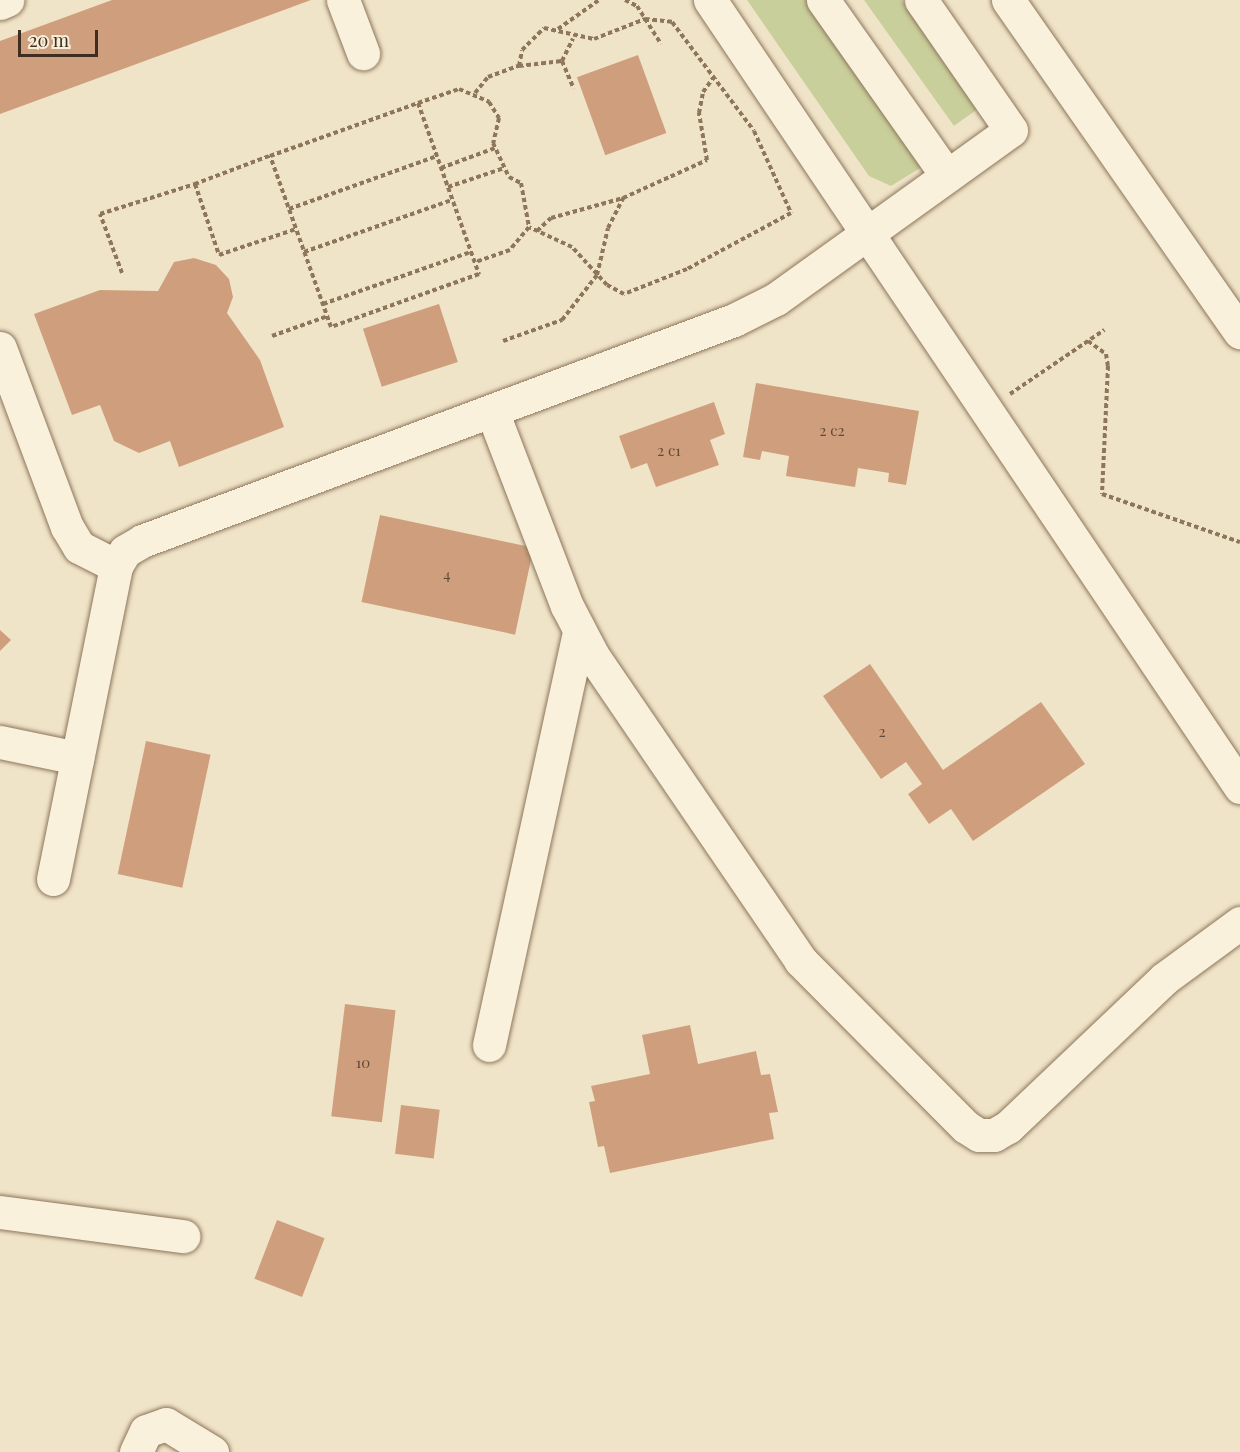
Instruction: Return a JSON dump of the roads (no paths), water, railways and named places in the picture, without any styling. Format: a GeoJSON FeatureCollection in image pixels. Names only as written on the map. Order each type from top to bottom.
{"type":"FeatureCollection","features":[{"type":"Feature","properties":{"kind":"street"},"geometry":{"type":"LineString","coordinates":[[0,3],[7,0]]}},
{"type":"Feature","properties":{"kind":"street"},"geometry":{"type":"LineString","coordinates":[[343,0],[363,52]]}},
{"type":"Feature","properties":{"kind":"street"},"geometry":{"type":"LineString","coordinates":[[710,0],[1240,788]]}},
{"type":"Feature","properties":{"kind":"street"},"geometry":{"type":"LineString","coordinates":[[823,0],[947,176]]}},
{"type":"Feature","properties":{"kind":"street"},"geometry":{"type":"LineString","coordinates":[[53,879],[116,566],[125,551],[142,541],[734,320],[776,299],[1011,130],[921,0]]}},
{"type":"Feature","properties":{"kind":"street"},"geometry":{"type":"LineString","coordinates":[[1008,0],[1240,332]]}},
{"type":"Feature","properties":{"kind":"street"},"geometry":{"type":"LineString","coordinates":[[0,348],[67,527],[79,547],[116,566]]}},
{"type":"Feature","properties":{"kind":"street"},"geometry":{"type":"LineString","coordinates":[[492,411],[579,633],[800,960],[979,1135],[994,1135],[1008,1127],[1165,978],[1240,923]]}},
{"type":"Feature","properties":{"kind":"street"},"geometry":{"type":"LineString","coordinates":[[489,1045],[579,633]]}},
{"type":"Feature","properties":{"kind":"street"},"geometry":{"type":"LineString","coordinates":[[0,742],[77,758]]}},
{"type":"Feature","properties":{"kind":"street"},"geometry":{"type":"LineString","coordinates":[[0,1212],[183,1236]]}},
{"type":"Feature","properties":{"kind":"street"},"geometry":{"type":"LineString","coordinates":[[136,1452],[146,1431],[166,1424],[212,1452]]}}]}
